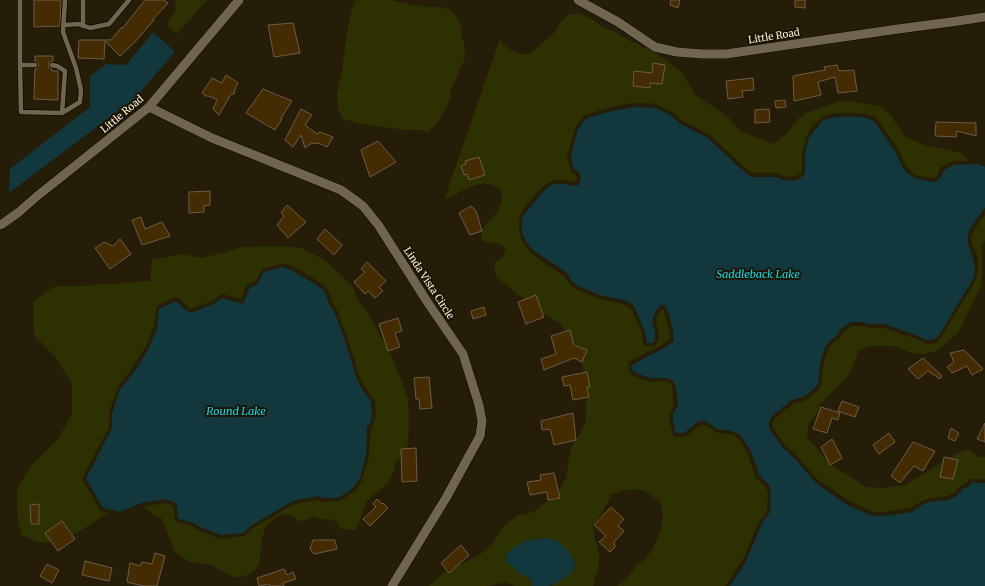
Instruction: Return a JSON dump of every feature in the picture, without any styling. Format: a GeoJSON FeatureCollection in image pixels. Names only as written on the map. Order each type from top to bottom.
{"type":"FeatureCollection","features":[{"type":"Feature","properties":{"kind":"street","name":"Little Road"},"geometry":{"type":"LineString","coordinates":[[0,225],[19,212],[149,107],[239,0]]}},
{"type":"Feature","properties":{"kind":"street","name":"Little Road"},"geometry":{"type":"LineString","coordinates":[[578,0],[618,22],[655,47],[677,52],[702,54],[726,54],[898,28],[985,17]]}},
{"type":"Feature","properties":{"kind":"street","name":"Linda Vista Circle"},"geometry":{"type":"LineString","coordinates":[[149,107],[212,138],[341,190],[363,206],[379,226],[430,306],[463,354],[482,421],[480,436],[446,498],[392,586]]}},
{"type":"Feature","properties":{"kind":"lane"},"geometry":{"type":"LineString","coordinates":[[20,0],[21,112],[62,113],[80,102],[81,90],[76,68],[63,32],[65,0]]}},
{"type":"Feature","properties":{"kind":"lane"},"geometry":{"type":"LineString","coordinates":[[83,0],[83,26]]}},
{"type":"Feature","properties":{"kind":"lane"},"geometry":{"type":"LineString","coordinates":[[64,25],[79,24],[90,28],[109,24],[129,0]]}},
{"type":"Feature","properties":{"kind":"lane"},"geometry":{"type":"LineString","coordinates":[[20,65],[35,65]]}},
{"type":"Feature","properties":{"kind":"lane"},"geometry":{"type":"LineString","coordinates":[[52,66],[57,66],[65,71],[62,113]]}},
{"type":"Feature","properties":{"kind":"green space"},"geometry":{"type":"Polygon","coordinates":[[[177,0],[207,0],[177,34],[169,27],[168,21],[174,13],[175,2],[177,0]]]}},
{"type":"Feature","properties":{"kind":"green space"},"geometry":{"type":"Polygon","coordinates":[[[391,0],[427,7],[442,7],[452,11],[461,24],[465,58],[450,92],[450,99],[445,110],[437,123],[427,133],[423,130],[406,130],[361,124],[343,119],[338,111],[337,93],[342,70],[347,32],[354,1],[391,0]]]}},
{"type":"Feature","properties":{"kind":"green space"},"geometry":{"type":"Polygon","coordinates":[[[578,13],[592,19],[605,28],[612,30],[632,42],[649,48],[681,71],[695,95],[730,119],[740,131],[773,144],[785,135],[799,118],[806,113],[840,101],[854,102],[879,106],[889,113],[904,135],[912,140],[925,145],[961,153],[969,161],[953,161],[941,167],[937,177],[933,178],[915,175],[905,164],[898,149],[876,117],[865,114],[836,113],[822,117],[811,128],[802,152],[802,172],[798,175],[791,177],[776,173],[752,173],[710,135],[681,120],[674,113],[656,104],[624,104],[585,115],[576,126],[567,156],[572,172],[576,175],[576,182],[559,180],[550,182],[543,186],[521,213],[519,222],[520,236],[528,249],[534,255],[563,276],[575,289],[595,297],[620,303],[632,310],[642,333],[643,344],[646,346],[654,346],[657,342],[659,334],[656,324],[656,317],[662,309],[664,311],[670,339],[659,347],[629,362],[628,369],[633,376],[649,382],[664,381],[670,383],[672,387],[674,404],[670,413],[669,421],[674,437],[685,437],[700,425],[705,425],[718,433],[736,436],[746,450],[756,478],[766,487],[768,494],[767,511],[759,522],[742,561],[725,586],[617,586],[629,576],[636,566],[650,553],[657,540],[662,524],[663,517],[660,503],[647,492],[632,489],[612,494],[602,513],[594,523],[593,532],[598,550],[599,566],[593,586],[550,586],[555,584],[545,538],[528,540],[506,554],[515,569],[530,580],[532,586],[514,586],[507,582],[487,586],[429,586],[444,572],[455,565],[478,556],[493,543],[505,525],[517,516],[533,512],[557,494],[566,478],[573,444],[586,421],[586,390],[581,357],[576,344],[560,324],[517,294],[496,276],[494,263],[503,257],[506,249],[500,244],[487,243],[481,239],[483,228],[500,206],[502,194],[500,190],[488,184],[475,185],[444,200],[500,39],[503,44],[512,51],[520,54],[529,54],[554,33],[560,23],[568,15],[578,13]]]}},
{"type":"Feature","properties":{"kind":"green space"},"geometry":{"type":"Polygon","coordinates":[[[985,215],[985,240],[982,245],[981,286],[958,333],[936,351],[925,354],[911,353],[893,346],[867,346],[864,349],[859,350],[849,375],[821,404],[816,415],[808,426],[807,437],[824,458],[834,467],[867,487],[885,488],[905,485],[956,454],[968,449],[978,457],[985,457],[985,479],[971,479],[954,493],[947,496],[927,499],[911,508],[873,512],[851,502],[818,480],[785,445],[773,428],[772,423],[792,404],[806,400],[819,390],[821,386],[823,365],[828,349],[851,326],[884,328],[917,339],[926,344],[938,342],[972,287],[977,276],[977,256],[971,237],[985,215]]]}},
{"type":"Feature","properties":{"kind":"green space"},"geometry":{"type":"Polygon","coordinates":[[[283,246],[301,248],[319,257],[327,262],[353,287],[358,300],[368,313],[391,355],[408,400],[408,444],[403,457],[396,462],[388,483],[367,501],[356,530],[341,529],[337,522],[330,519],[319,519],[314,517],[305,521],[300,521],[286,514],[280,516],[266,525],[261,542],[260,562],[254,571],[243,577],[234,577],[209,564],[190,562],[175,552],[162,519],[145,509],[145,506],[166,503],[173,506],[175,520],[177,522],[192,526],[199,531],[220,539],[244,536],[253,528],[294,504],[317,500],[324,502],[340,501],[355,491],[362,480],[368,462],[371,429],[376,416],[375,401],[364,386],[359,375],[338,312],[332,302],[327,288],[307,274],[287,264],[281,264],[262,269],[255,282],[247,284],[241,299],[222,294],[212,301],[191,309],[176,297],[157,306],[154,326],[146,346],[118,387],[109,412],[109,427],[82,479],[100,510],[108,513],[63,541],[40,543],[21,535],[17,513],[17,488],[31,466],[58,439],[72,414],[72,384],[55,357],[34,335],[33,301],[56,286],[79,286],[150,281],[152,260],[182,254],[201,258],[243,247],[283,246]]]}},
{"type":"Feature","properties":{"kind":"water"},"geometry":{"type":"Polygon","coordinates":[[[153,32],[175,52],[134,99],[9,193],[10,169],[90,107],[90,76],[107,64],[126,65],[153,32]]]}},
{"type":"Feature","properties":{"kind":"water","name":"Saddleback Lake"},"geometry":{"type":"Polygon","coordinates":[[[635,107],[656,108],[672,116],[679,123],[708,138],[751,177],[776,177],[782,180],[791,181],[799,179],[805,174],[805,153],[809,138],[823,120],[836,117],[864,117],[874,121],[895,151],[906,172],[914,178],[933,182],[939,180],[944,170],[954,165],[979,164],[985,167],[985,207],[972,225],[968,236],[975,270],[974,275],[938,337],[936,339],[926,340],[884,324],[870,324],[863,322],[849,323],[839,331],[836,337],[832,339],[825,347],[820,364],[818,384],[816,387],[805,396],[790,401],[783,406],[771,418],[769,426],[770,430],[783,448],[816,483],[849,506],[873,516],[912,512],[929,502],[948,500],[955,497],[964,488],[970,486],[971,483],[985,483],[985,586],[730,586],[745,563],[762,523],[770,512],[771,494],[769,485],[759,475],[749,448],[741,436],[737,433],[728,430],[719,430],[706,421],[699,421],[684,433],[676,433],[673,415],[678,405],[676,386],[672,380],[665,378],[650,378],[634,372],[631,368],[632,365],[661,350],[674,341],[670,317],[664,305],[660,305],[652,320],[655,339],[653,343],[647,343],[645,332],[632,304],[624,300],[600,295],[578,286],[571,280],[566,272],[534,251],[527,243],[522,232],[522,221],[524,215],[549,186],[555,184],[566,184],[572,186],[579,185],[581,179],[579,172],[574,169],[571,155],[578,129],[587,118],[635,107]]]}},
{"type":"Feature","properties":{"kind":"water","name":"Round Lake"},"geometry":{"type":"Polygon","coordinates":[[[282,267],[293,271],[324,290],[343,335],[356,377],[361,388],[371,401],[372,416],[367,427],[366,454],[360,478],[353,488],[338,498],[324,498],[317,496],[293,501],[252,525],[243,533],[221,535],[193,523],[179,519],[176,503],[166,499],[141,503],[120,512],[103,508],[86,479],[112,428],[112,414],[120,389],[135,371],[149,348],[157,328],[159,309],[176,301],[184,309],[191,313],[214,304],[222,298],[243,304],[250,287],[257,285],[264,272],[282,267]]]}},
{"type":"Feature","properties":{"kind":"water"},"geometry":{"type":"Polygon","coordinates":[[[545,538],[560,543],[571,555],[575,566],[573,571],[567,577],[555,584],[548,586],[532,586],[531,580],[528,577],[519,573],[506,561],[506,554],[516,546],[528,540],[545,538]]]}},
{"type":"Feature","properties":{"kind":"building"},"geometry":{"type":"Polygon","coordinates":[[[34,0],[61,0],[60,26],[34,27],[34,0]]]}},
{"type":"Feature","properties":{"kind":"building"},"geometry":{"type":"Polygon","coordinates":[[[145,0],[164,0],[168,3],[135,42],[120,56],[105,41],[104,59],[78,58],[79,40],[111,40],[122,27],[123,28],[145,0]]]}},
{"type":"Feature","properties":{"kind":"building"},"geometry":{"type":"Polygon","coordinates":[[[671,0],[680,0],[678,8],[670,5],[671,0]]]}},
{"type":"Feature","properties":{"kind":"building"},"geometry":{"type":"Polygon","coordinates":[[[795,0],[805,0],[805,8],[795,7],[795,0]]]}},
{"type":"Feature","properties":{"kind":"building"},"geometry":{"type":"Polygon","coordinates":[[[293,23],[300,53],[274,57],[268,25],[293,23]]]}},
{"type":"Feature","properties":{"kind":"building"},"geometry":{"type":"Polygon","coordinates":[[[35,56],[53,56],[53,61],[49,62],[48,66],[52,69],[52,71],[58,71],[58,100],[34,99],[35,69],[39,65],[35,61],[35,56]]]}},
{"type":"Feature","properties":{"kind":"building"},"geometry":{"type":"Polygon","coordinates":[[[653,63],[665,65],[662,84],[650,83],[650,88],[633,86],[634,71],[652,73],[653,63]]]}},
{"type":"Feature","properties":{"kind":"building"},"geometry":{"type":"Polygon","coordinates":[[[837,65],[839,71],[854,70],[857,91],[838,93],[835,77],[818,82],[821,95],[794,101],[793,76],[825,70],[824,67],[837,65]]]}},
{"type":"Feature","properties":{"kind":"building"},"geometry":{"type":"Polygon","coordinates":[[[226,75],[238,83],[234,94],[231,94],[219,115],[213,109],[217,100],[202,93],[212,78],[222,83],[226,75]]]}},
{"type":"Feature","properties":{"kind":"building"},"geometry":{"type":"Polygon","coordinates":[[[753,78],[754,90],[742,91],[743,97],[728,99],[726,81],[753,78]]]}},
{"type":"Feature","properties":{"kind":"building"},"geometry":{"type":"Polygon","coordinates":[[[263,89],[292,101],[275,130],[246,113],[263,89]]]}},
{"type":"Feature","properties":{"kind":"building"},"geometry":{"type":"Polygon","coordinates":[[[785,100],[786,107],[776,108],[775,101],[785,100]]]}},
{"type":"Feature","properties":{"kind":"building"},"geometry":{"type":"Polygon","coordinates":[[[301,109],[312,115],[305,125],[317,134],[320,132],[333,137],[327,147],[318,143],[310,144],[305,148],[301,135],[293,147],[285,140],[301,109]]]}},
{"type":"Feature","properties":{"kind":"building"},"geometry":{"type":"Polygon","coordinates":[[[769,109],[770,122],[755,123],[755,110],[769,109]]]}},
{"type":"Feature","properties":{"kind":"building"},"geometry":{"type":"Polygon","coordinates":[[[936,122],[976,123],[976,136],[957,131],[956,137],[935,136],[936,122]]]}},
{"type":"Feature","properties":{"kind":"building"},"geometry":{"type":"Polygon","coordinates":[[[378,141],[396,162],[370,177],[361,150],[378,141]]]}},
{"type":"Feature","properties":{"kind":"building"},"geometry":{"type":"Polygon","coordinates":[[[479,157],[485,175],[469,180],[467,174],[464,175],[461,166],[466,164],[465,161],[479,157]]]}},
{"type":"Feature","properties":{"kind":"building"},"geometry":{"type":"Polygon","coordinates":[[[210,191],[210,205],[204,206],[204,212],[189,213],[189,192],[210,191]]]}},
{"type":"Feature","properties":{"kind":"building"},"geometry":{"type":"Polygon","coordinates":[[[287,205],[306,222],[288,238],[277,225],[284,216],[281,213],[287,205]]]}},
{"type":"Feature","properties":{"kind":"building"},"geometry":{"type":"Polygon","coordinates":[[[471,206],[476,211],[482,231],[470,235],[459,213],[471,206]]]}},
{"type":"Feature","properties":{"kind":"building"},"geometry":{"type":"Polygon","coordinates":[[[141,217],[145,229],[162,222],[170,236],[142,245],[132,220],[141,217]]]}},
{"type":"Feature","properties":{"kind":"building"},"geometry":{"type":"Polygon","coordinates":[[[325,229],[342,245],[334,255],[317,239],[325,229]]]}},
{"type":"Feature","properties":{"kind":"building"},"geometry":{"type":"Polygon","coordinates":[[[120,239],[131,254],[110,269],[95,248],[104,242],[113,246],[120,239]]]}},
{"type":"Feature","properties":{"kind":"building"},"geometry":{"type":"Polygon","coordinates":[[[367,262],[386,281],[379,287],[383,291],[375,298],[368,291],[365,294],[354,282],[365,272],[361,269],[367,262]]]}},
{"type":"Feature","properties":{"kind":"building"},"geometry":{"type":"Polygon","coordinates":[[[536,295],[544,317],[526,324],[518,302],[536,295]]]}},
{"type":"Feature","properties":{"kind":"building"},"geometry":{"type":"Polygon","coordinates":[[[484,307],[486,315],[473,319],[471,311],[484,307]]]}},
{"type":"Feature","properties":{"kind":"building"},"geometry":{"type":"Polygon","coordinates":[[[398,318],[402,331],[395,333],[400,347],[388,351],[379,324],[398,318]]]}},
{"type":"Feature","properties":{"kind":"building"},"geometry":{"type":"Polygon","coordinates":[[[570,330],[574,345],[587,350],[582,362],[574,358],[544,370],[541,359],[556,354],[551,336],[570,330]]]}},
{"type":"Feature","properties":{"kind":"building"},"geometry":{"type":"Polygon","coordinates":[[[964,350],[983,369],[972,375],[967,366],[952,373],[947,367],[954,362],[950,353],[964,350]]]}},
{"type":"Feature","properties":{"kind":"building"},"geometry":{"type":"Polygon","coordinates":[[[923,358],[942,376],[940,379],[928,371],[918,379],[908,369],[923,358]]]}},
{"type":"Feature","properties":{"kind":"building"},"geometry":{"type":"Polygon","coordinates":[[[587,372],[590,387],[587,387],[589,397],[573,400],[570,385],[564,386],[562,377],[587,372]]]}},
{"type":"Feature","properties":{"kind":"building"},"geometry":{"type":"Polygon","coordinates":[[[429,377],[432,408],[420,409],[419,399],[416,399],[414,378],[429,377]]]}},
{"type":"Feature","properties":{"kind":"building"},"geometry":{"type":"Polygon","coordinates":[[[842,401],[859,407],[855,417],[838,411],[842,401]]]}},
{"type":"Feature","properties":{"kind":"building"},"geometry":{"type":"Polygon","coordinates":[[[821,407],[840,413],[838,420],[832,418],[827,433],[813,429],[821,407]]]}},
{"type":"Feature","properties":{"kind":"building"},"geometry":{"type":"Polygon","coordinates":[[[573,413],[576,440],[554,445],[550,429],[542,430],[541,421],[573,413]]]}},
{"type":"Feature","properties":{"kind":"building"},"geometry":{"type":"Polygon","coordinates":[[[985,423],[985,442],[977,439],[985,423]]]}},
{"type":"Feature","properties":{"kind":"building"},"geometry":{"type":"Polygon","coordinates":[[[951,428],[959,433],[955,441],[948,438],[951,428]]]}},
{"type":"Feature","properties":{"kind":"building"},"geometry":{"type":"Polygon","coordinates":[[[889,433],[895,442],[879,454],[873,445],[889,433]]]}},
{"type":"Feature","properties":{"kind":"building"},"geometry":{"type":"Polygon","coordinates":[[[832,439],[842,458],[830,465],[821,447],[832,439]]]}},
{"type":"Feature","properties":{"kind":"building"},"geometry":{"type":"Polygon","coordinates":[[[913,442],[935,451],[923,471],[914,466],[900,483],[891,476],[913,442]]]}},
{"type":"Feature","properties":{"kind":"building"},"geometry":{"type":"Polygon","coordinates":[[[416,448],[417,481],[402,482],[401,449],[416,448]]]}},
{"type":"Feature","properties":{"kind":"building"},"geometry":{"type":"Polygon","coordinates":[[[944,457],[958,460],[953,479],[940,477],[944,457]]]}},
{"type":"Feature","properties":{"kind":"building"},"geometry":{"type":"Polygon","coordinates":[[[554,473],[560,498],[548,500],[547,492],[530,495],[527,482],[541,480],[540,475],[554,473]]]}},
{"type":"Feature","properties":{"kind":"building"},"geometry":{"type":"Polygon","coordinates":[[[377,499],[388,508],[370,526],[363,519],[376,507],[373,504],[377,499]]]}},
{"type":"Feature","properties":{"kind":"building"},"geometry":{"type":"Polygon","coordinates":[[[39,504],[39,524],[31,524],[30,505],[39,504]]]}},
{"type":"Feature","properties":{"kind":"building"},"geometry":{"type":"Polygon","coordinates":[[[611,507],[624,519],[618,526],[624,531],[614,542],[615,547],[610,552],[599,542],[606,536],[594,525],[611,507]]]}},
{"type":"Feature","properties":{"kind":"building"},"geometry":{"type":"Polygon","coordinates":[[[62,521],[75,539],[58,551],[45,533],[62,521]]]}},
{"type":"Feature","properties":{"kind":"building"},"geometry":{"type":"Polygon","coordinates":[[[313,540],[335,540],[337,549],[314,554],[310,549],[313,540]]]}},
{"type":"Feature","properties":{"kind":"building"},"geometry":{"type":"Polygon","coordinates":[[[461,545],[469,555],[449,573],[441,563],[461,545]]]}},
{"type":"Feature","properties":{"kind":"building"},"geometry":{"type":"Polygon","coordinates":[[[155,553],[165,556],[157,586],[143,586],[127,582],[130,563],[140,566],[142,562],[152,564],[155,553]]]}},
{"type":"Feature","properties":{"kind":"building"},"geometry":{"type":"Polygon","coordinates":[[[85,561],[112,568],[109,581],[82,575],[85,561]]]}},
{"type":"Feature","properties":{"kind":"building"},"geometry":{"type":"Polygon","coordinates":[[[47,564],[59,570],[52,583],[40,576],[47,564]]]}},
{"type":"Feature","properties":{"kind":"building"},"geometry":{"type":"Polygon","coordinates":[[[284,569],[287,575],[293,572],[296,579],[283,583],[284,586],[270,586],[269,584],[259,586],[257,578],[284,569]]]}}]}
